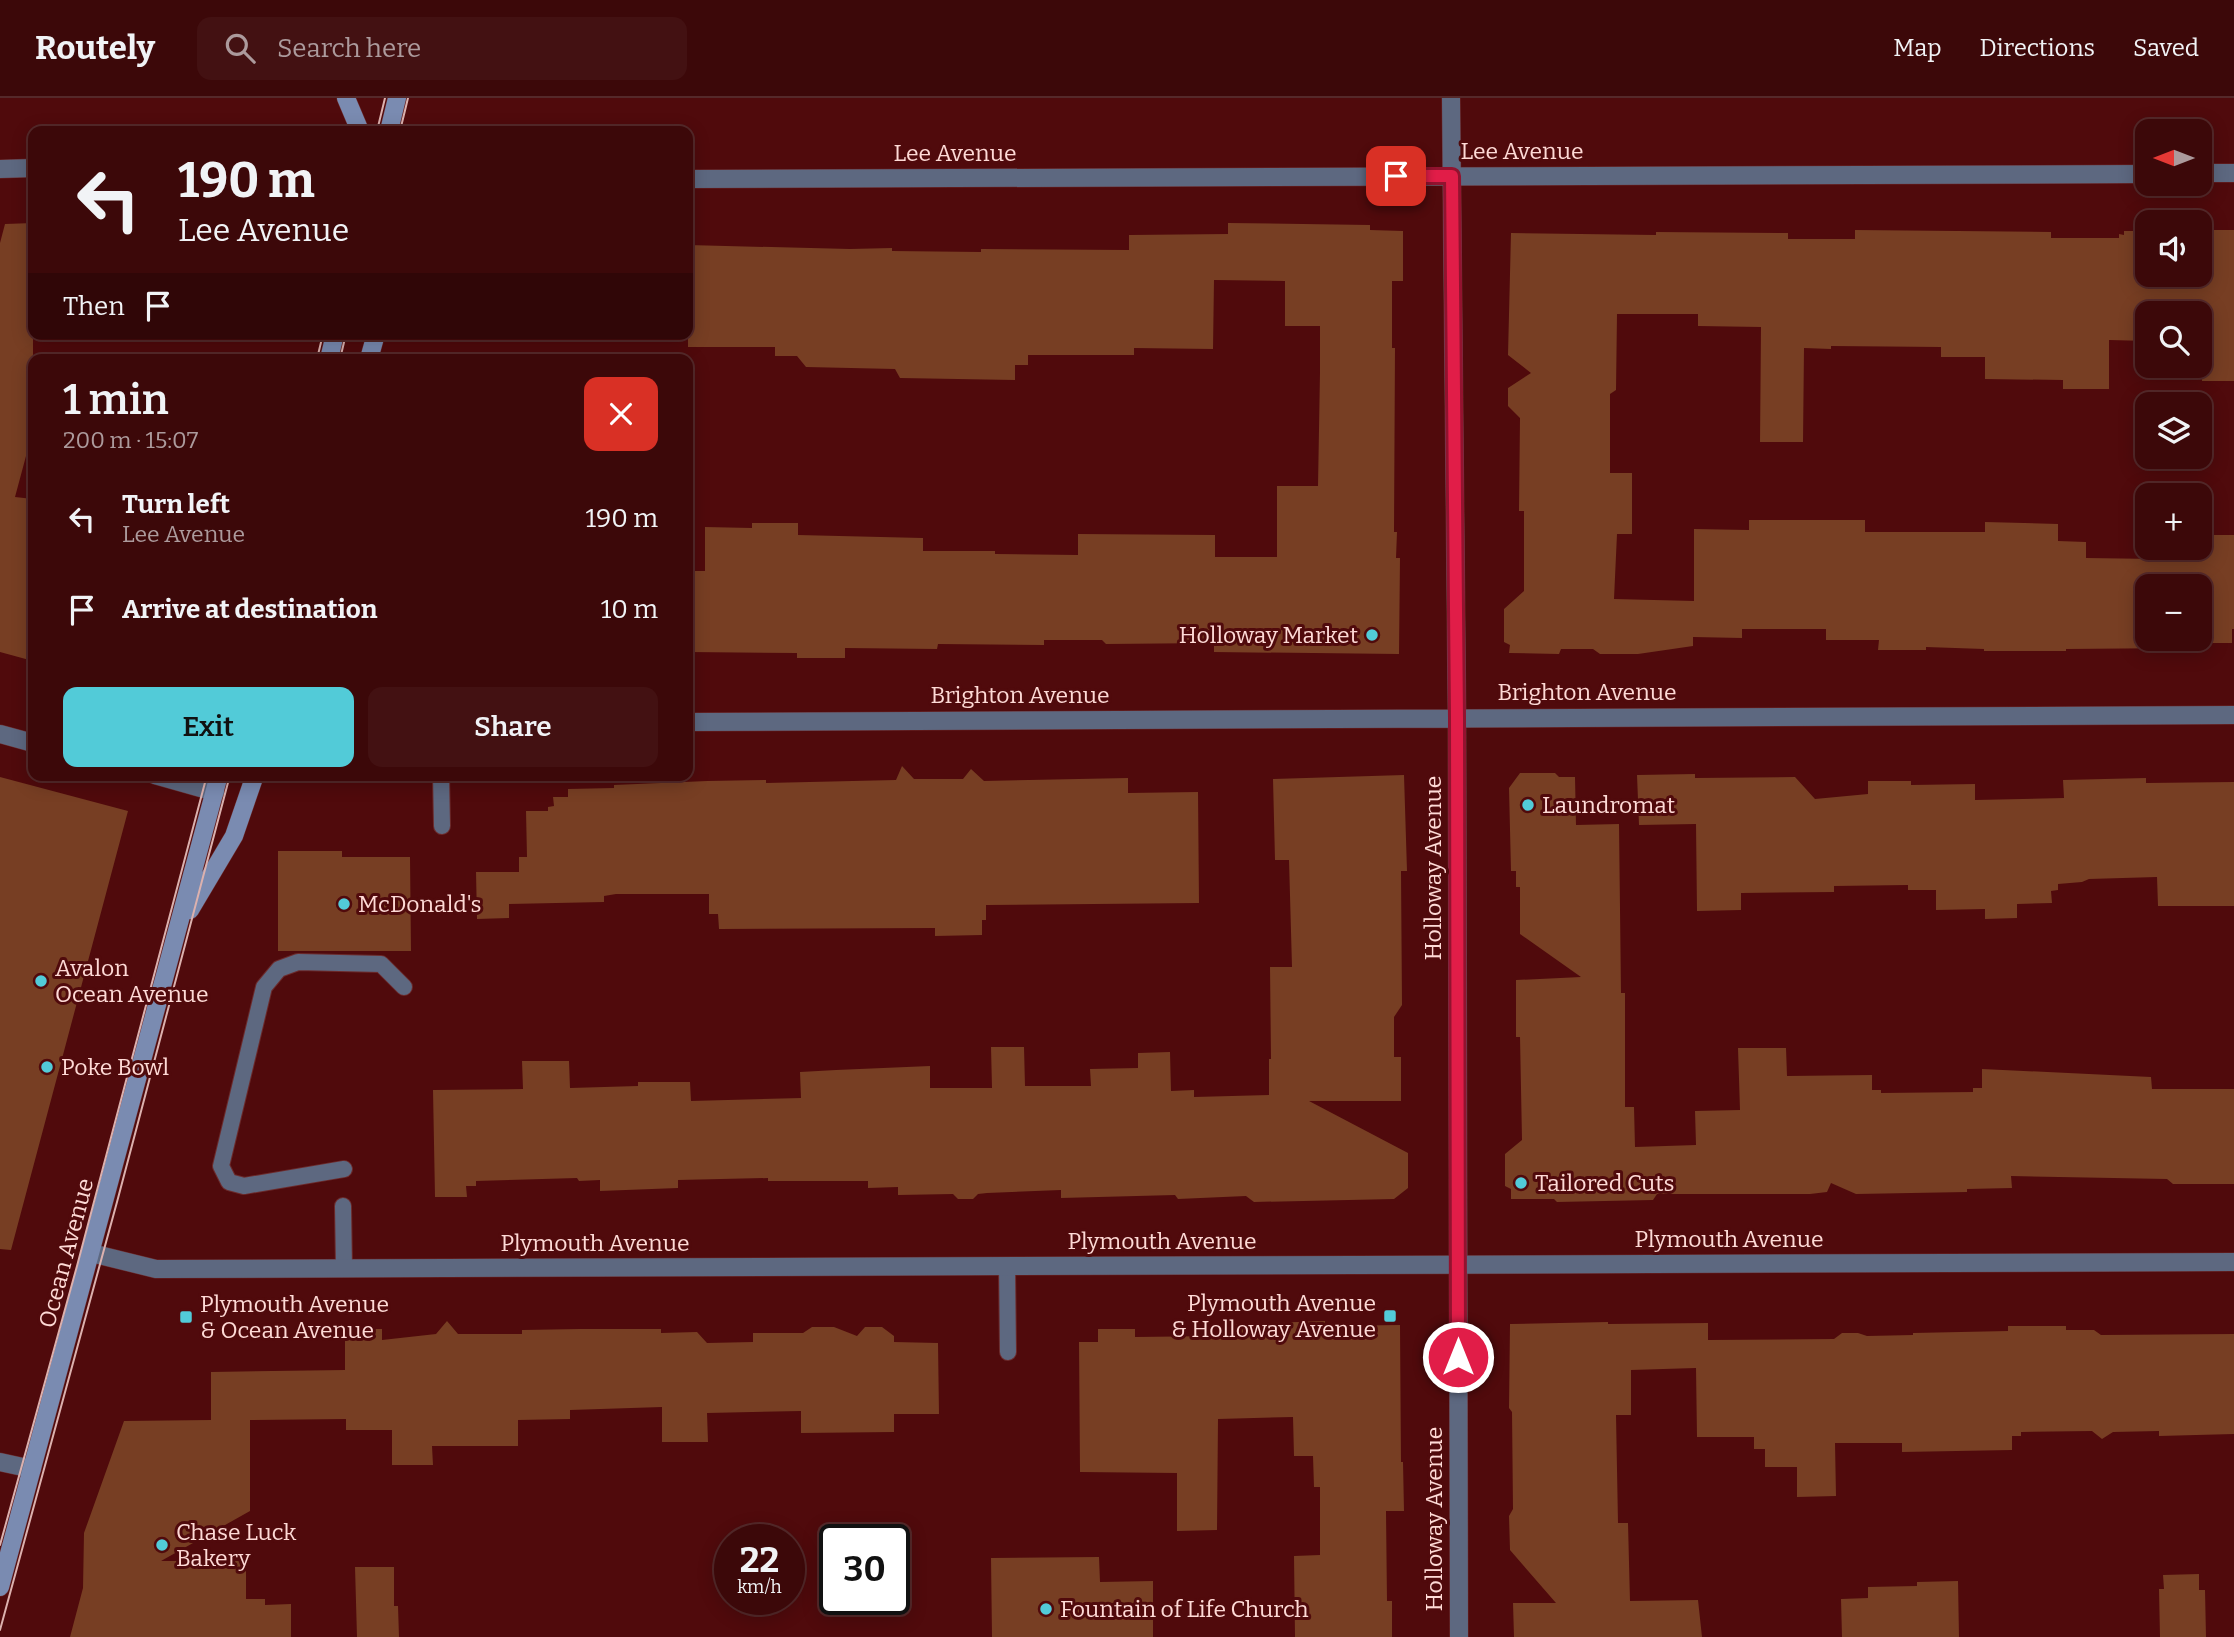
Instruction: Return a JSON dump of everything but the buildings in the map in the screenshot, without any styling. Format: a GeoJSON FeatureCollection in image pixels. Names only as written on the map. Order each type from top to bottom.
{"type":"FeatureCollection","features":[{"type":"Feature","properties":{"kind":"main road"},"geometry":{"type":"LineString","coordinates":[[346,98],[358,126]]}},
{"type":"Feature","properties":{"kind":"main road"},"geometry":{"type":"LineString","coordinates":[[390,126],[397,98]]}},
{"type":"Feature","properties":{"kind":"main road","name":"Ocean Avenue"},"geometry":{"type":"LineString","coordinates":[[178,932],[234,836],[253,781]]}},
{"type":"Feature","properties":{"kind":"main road","name":"Ocean Avenue"},"geometry":{"type":"LineString","coordinates":[[0,1587],[217,783]]}},
{"type":"Feature","properties":{"kind":"street","name":"Holloway Avenue"},"geometry":{"type":"LineString","coordinates":[[1451,98],[1457,717],[1459,1637]]}},
{"type":"Feature","properties":{"kind":"street"},"geometry":{"type":"LineString","coordinates":[[0,169],[28,168]]}},
{"type":"Feature","properties":{"kind":"street","name":"Lee Avenue"},"geometry":{"type":"LineString","coordinates":[[693,179],[2135,173]]}},
{"type":"Feature","properties":{"kind":"street"},"geometry":{"type":"LineString","coordinates":[[2212,173],[2234,173]]}},
{"type":"Feature","properties":{"kind":"street","name":"Brighton Avenue"},"geometry":{"type":"LineString","coordinates":[[693,722],[2234,715]]}},
{"type":"Feature","properties":{"kind":"street"},"geometry":{"type":"LineString","coordinates":[[0,734],[28,742]]}},
{"type":"Feature","properties":{"kind":"street","name":"Plymouth Avenue"},"geometry":{"type":"LineString","coordinates":[[92,1253],[156,1269],[2234,1262]]}},
{"type":"Feature","properties":{"kind":"street"},"geometry":{"type":"LineString","coordinates":[[0,1462],[32,1469]]}},
{"type":"Feature","properties":{"kind":"lane"},"geometry":{"type":"LineString","coordinates":[[441,781],[442,826]]}},
{"type":"Feature","properties":{"kind":"lane"},"geometry":{"type":"LineString","coordinates":[[344,1169],[244,1185],[229,1182],[221,1166],[264,987],[279,969],[298,961],[381,964],[404,987]]}},
{"type":"Feature","properties":{"kind":"lane"},"geometry":{"type":"LineString","coordinates":[[343,1206],[344,1268]]}},
{"type":"Feature","properties":{"kind":"lane"},"geometry":{"type":"LineString","coordinates":[[1007,1266],[1008,1352]]}},
{"type":"Feature","properties":{"kind":"tram line"},"geometry":{"type":"LineString","coordinates":[[378,126],[385,98]]}},
{"type":"Feature","properties":{"kind":"tram line"},"geometry":{"type":"LineString","coordinates":[[401,126],[408,98]]}},
{"type":"Feature","properties":{"kind":"tram line"},"geometry":{"type":"LineString","coordinates":[[318,354],[322,340]]}},
{"type":"Feature","properties":{"kind":"tram line"},"geometry":{"type":"LineString","coordinates":[[341,354],[345,340]]}},
{"type":"Feature","properties":{"kind":"tram line"},"geometry":{"type":"LineString","coordinates":[[0,1545],[205,781]]}},
{"type":"Feature","properties":{"kind":"tram line"},"geometry":{"type":"LineString","coordinates":[[0,1630],[228,781]]}},
{"type":"Feature","properties":{"kind":"place","name":"Holloway Market"},"geometry":{"type":"Point","coordinates":[1372,635]}},
{"type":"Feature","properties":{"kind":"place","name":"Laundromat"},"geometry":{"type":"Point","coordinates":[1528,805]}},
{"type":"Feature","properties":{"kind":"place","name":"McDonald's"},"geometry":{"type":"Point","coordinates":[344,904]}},
{"type":"Feature","properties":{"kind":"place","name":"Avalon Ocean Avenue"},"geometry":{"type":"Point","coordinates":[41,981]}},
{"type":"Feature","properties":{"kind":"place","name":"Poke Bowl"},"geometry":{"type":"Point","coordinates":[47,1067]}},
{"type":"Feature","properties":{"kind":"place","name":"Tailored Cuts"},"geometry":{"type":"Point","coordinates":[1521,1183]}},
{"type":"Feature","properties":{"kind":"place","name":"Plymouth Avenue & Holloway Avenue"},"geometry":{"type":"Point","coordinates":[1390,1316]}},
{"type":"Feature","properties":{"kind":"place","name":"Plymouth Avenue & Ocean Avenue"},"geometry":{"type":"Point","coordinates":[186,1317]}},
{"type":"Feature","properties":{"kind":"place","name":"Chase Luck Bakery"},"geometry":{"type":"Point","coordinates":[162,1545]}},
{"type":"Feature","properties":{"kind":"place","name":"Fountain of Life Church"},"geometry":{"type":"Point","coordinates":[1046,1609]}},
{"type":"Feature","properties":{"kind":"route"},"geometry":{"type":"LineString","coordinates":[[1396,176],[1452,176],[1457,717],[1458,1357]]}}]}
